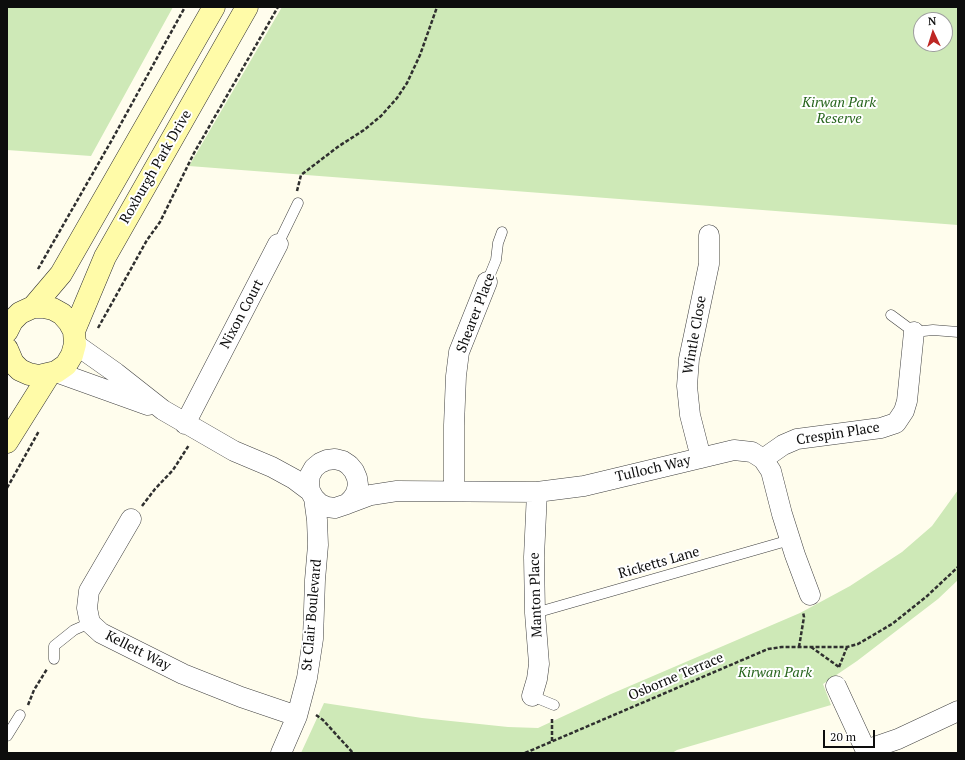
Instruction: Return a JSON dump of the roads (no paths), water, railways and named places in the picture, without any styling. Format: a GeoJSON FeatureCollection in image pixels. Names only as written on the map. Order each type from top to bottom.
{"type":"FeatureCollection","features":[{"type":"Feature","properties":{"kind":"street","name":"Roxburgh Park Drive"},"geometry":{"type":"LineString","coordinates":[[7,331],[20,309],[62,274],[214,7]]}},
{"type":"Feature","properties":{"kind":"street","name":"Roxburgh Park Drive"},"geometry":{"type":"LineString","coordinates":[[53,374],[66,365],[72,355],[74,337],[105,257],[247,7]]}},
{"type":"Feature","properties":{"kind":"street","name":"Wintle Close"},"geometry":{"type":"LineString","coordinates":[[701,458],[690,415],[687,386],[689,359],[709,264],[709,235]]}},
{"type":"Feature","properties":{"kind":"street","name":"Nixon Court"},"geometry":{"type":"LineString","coordinates":[[191,427],[278,244]]}},
{"type":"Feature","properties":{"kind":"street","name":"Shearer Place"},"geometry":{"type":"LineString","coordinates":[[454,491],[454,425],[456,376],[459,352],[487,282]]}},
{"type":"Feature","properties":{"kind":"street"},"geometry":{"type":"LineString","coordinates":[[20,309],[44,307],[54,309],[62,314],[69,322],[74,337],[112,370],[163,410],[234,451],[272,467],[294,479],[320,504],[335,508],[345,505],[352,499],[358,486],[357,478],[349,465],[343,461],[335,459],[298,467],[272,467]]}},
{"type":"Feature","properties":{"kind":"street","name":"Crespin Place"},"geometry":{"type":"LineString","coordinates":[[763,459],[783,445],[797,439],[881,428],[896,423],[904,411],[906,401],[914,332]]}},
{"type":"Feature","properties":{"kind":"street"},"geometry":{"type":"LineString","coordinates":[[7,353],[20,370],[30,374],[39,376],[53,374],[163,410]]}},
{"type":"Feature","properties":{"kind":"street"},"geometry":{"type":"LineString","coordinates":[[7,442],[53,374]]}},
{"type":"Feature","properties":{"kind":"street","name":"Tulloch Way"},"geometry":{"type":"LineString","coordinates":[[345,505],[371,495],[397,491],[537,492],[584,486],[734,450],[752,452],[763,459]]}},
{"type":"Feature","properties":{"kind":"street"},"geometry":{"type":"LineString","coordinates":[[763,459],[771,472],[806,599]]}},
{"type":"Feature","properties":{"kind":"street"},"geometry":{"type":"LineString","coordinates":[[312,495],[309,483],[310,475],[314,468],[320,463]]}},
{"type":"Feature","properties":{"kind":"street","name":"Tulloch Way"},"geometry":{"type":"LineString","coordinates":[[354,471],[373,482],[397,491]]}},
{"type":"Feature","properties":{"kind":"street","name":"Manton Place"},"geometry":{"type":"LineString","coordinates":[[532,696],[537,679],[539,664],[535,612],[534,558],[537,492]]}},
{"type":"Feature","properties":{"kind":"street","name":"St Clair Boulevard"},"geometry":{"type":"LineString","coordinates":[[281,753],[298,711],[307,678],[313,639],[318,544],[317,520],[312,495]]}},
{"type":"Feature","properties":{"kind":"street","name":"St Clair Boulevard"},"geometry":{"type":"LineString","coordinates":[[318,544],[330,523],[345,505]]}},
{"type":"Feature","properties":{"kind":"street","name":"Kellett Way"},"geometry":{"type":"LineString","coordinates":[[132,518],[89,592],[87,608],[90,623],[101,633],[183,674],[241,697],[298,711]]}},
{"type":"Feature","properties":{"kind":"street"},"geometry":{"type":"LineString","coordinates":[[838,676],[867,751],[898,740],[958,711]]}},
{"type":"Feature","properties":{"kind":"lane","name":"Nixon Court"},"geometry":{"type":"LineString","coordinates":[[278,244],[298,203]]}},
{"type":"Feature","properties":{"kind":"lane","name":"Shearer Place"},"geometry":{"type":"LineString","coordinates":[[487,282],[496,260],[498,242],[502,232]]}},
{"type":"Feature","properties":{"kind":"lane"},"geometry":{"type":"LineString","coordinates":[[891,315],[914,332],[933,330],[958,332]]}},
{"type":"Feature","properties":{"kind":"lane","name":"Ricketts Lane"},"geometry":{"type":"LineString","coordinates":[[535,612],[790,540]]}},
{"type":"Feature","properties":{"kind":"lane"},"geometry":{"type":"LineString","coordinates":[[54,659],[54,646],[74,630],[90,623]]}},
{"type":"Feature","properties":{"kind":"lane"},"geometry":{"type":"LineString","coordinates":[[532,696],[554,705]]}},
{"type":"Feature","properties":{"kind":"lane"},"geometry":{"type":"LineString","coordinates":[[7,736],[20,715]]}},
{"type":"Feature","properties":{"kind":"park label","name":"Kirwan Park Reserve"},"geometry":{"type":"Point","coordinates":[839,112]}},
{"type":"Feature","properties":{"kind":"park label","name":"Kirwan Park"},"geometry":{"type":"Point","coordinates":[775,673]}}]}
